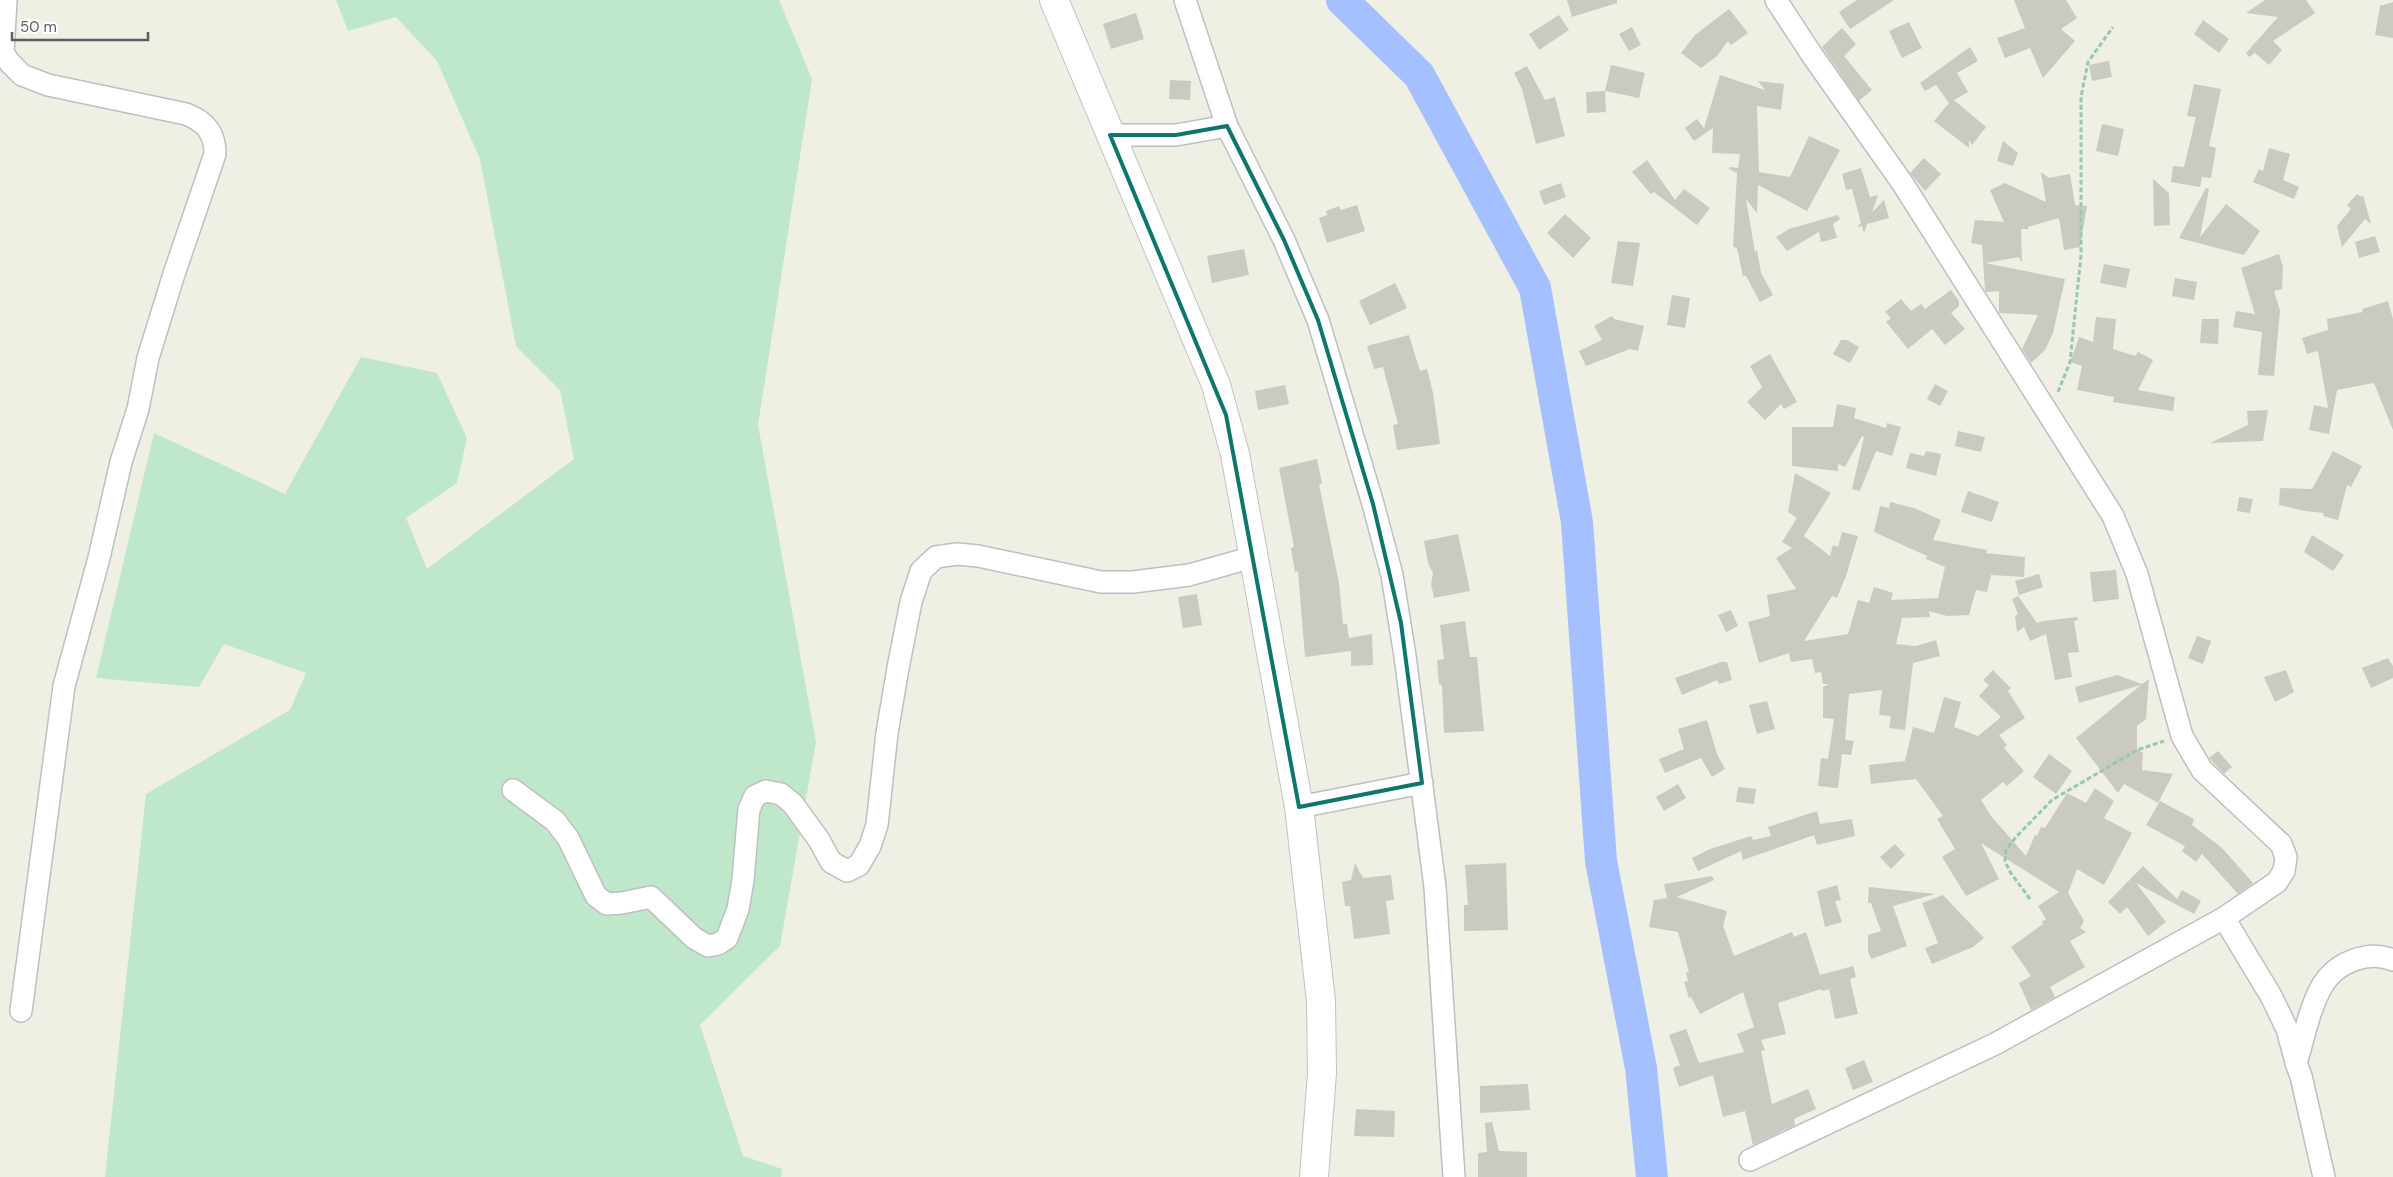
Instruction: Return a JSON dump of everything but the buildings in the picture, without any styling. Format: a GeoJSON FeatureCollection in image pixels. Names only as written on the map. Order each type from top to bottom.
{"type":"FeatureCollection","features":[{"type":"Feature","properties":{"kind":"street"},"geometry":{"type":"LineString","coordinates":[[6,0],[4,53],[22,75],[48,85],[186,114],[206,126],[212,134],[215,148],[215,154],[174,274],[148,358],[138,409],[121,462],[99,558],[70,658],[63,694],[21,1011]]}},
{"type":"Feature","properties":{"kind":"street"},"geometry":{"type":"LineString","coordinates":[[1054,0],[1216,385],[1234,454],[1299,807],[1321,1001],[1322,1073],[1314,1177]]}},
{"type":"Feature","properties":{"kind":"street"},"geometry":{"type":"LineString","coordinates":[[1186,0],[1227,126],[1273,216],[1318,320],[1373,504],[1392,575],[1401,624],[1435,887],[1454,1177]]}},
{"type":"Feature","properties":{"kind":"street"},"geometry":{"type":"LineString","coordinates":[[1750,1160],[1995,1044],[2224,918],[2277,882],[2284,871],[2286,857],[2281,844],[2202,770],[2182,736],[2134,565],[2113,516],[1903,184],[1812,56],[1776,0]]}},
{"type":"Feature","properties":{"kind":"street"},"geometry":{"type":"LineString","coordinates":[[1110,135],[1176,135],[1227,126]]}},
{"type":"Feature","properties":{"kind":"street"},"geometry":{"type":"LineString","coordinates":[[513,790],[555,821],[568,838],[596,896],[607,904],[651,897],[694,938],[708,946],[718,944],[727,938],[738,908],[743,880],[749,809],[756,796],[766,791],[781,794],[793,804],[819,840],[831,862],[847,871],[860,865],[870,846],[877,825],[887,733],[911,602],[921,572],[936,558],[957,554],[978,556],[1101,582],[1133,582],[1189,576],[1253,556]]}},
{"type":"Feature","properties":{"kind":"street"},"geometry":{"type":"LineString","coordinates":[[1299,807],[1422,783]]}},
{"type":"Feature","properties":{"kind":"street"},"geometry":{"type":"LineString","coordinates":[[2224,918],[2288,1029],[2301,1076],[2324,1177]]}},
{"type":"Feature","properties":{"kind":"street"},"geometry":{"type":"LineString","coordinates":[[2296,1063],[2316,1001],[2323,985],[2330,976],[2350,961],[2361,957],[2372,956],[2393,960]]}},
{"type":"Feature","properties":{"kind":"path"},"geometry":{"type":"LineString","coordinates":[[2049,414],[2070,362],[2081,255],[2081,97],[2088,62],[2113,27]]}},
{"type":"Feature","properties":{"kind":"path"},"geometry":{"type":"LineString","coordinates":[[2030,899],[2010,872],[2005,861],[2006,850],[2016,837],[2052,800],[2060,795],[2137,750],[2182,736]]}},
{"type":"Feature","properties":{"kind":"highlighted area"},"geometry":{"type":"Polygon","coordinates":[[[1227,126],[1284,240],[1318,320],[1373,504],[1401,623],[1422,783],[1299,807],[1226,415],[1110,135],[1176,135],[1227,126]]]}},
{"type":"Feature","properties":{"kind":"green space"},"geometry":{"type":"Polygon","coordinates":[[[336,0],[779,0],[812,79],[758,425],[816,742],[780,946],[700,1025],[743,1156],[782,1169],[781,1177],[105,1177],[146,794],[290,710],[306,673],[224,644],[199,687],[96,678],[154,433],[285,494],[361,357],[437,373],[467,438],[457,483],[406,518],[427,569],[574,459],[560,390],[516,346],[480,159],[437,61],[396,17],[348,31],[336,0]]]}},
{"type":"Feature","properties":{"kind":"waterway"},"geometry":{"type":"LineString","coordinates":[[1342,0],[1419,75],[1535,288],[1577,522],[1601,861],[1641,1068],[1652,1177]]}}]}
